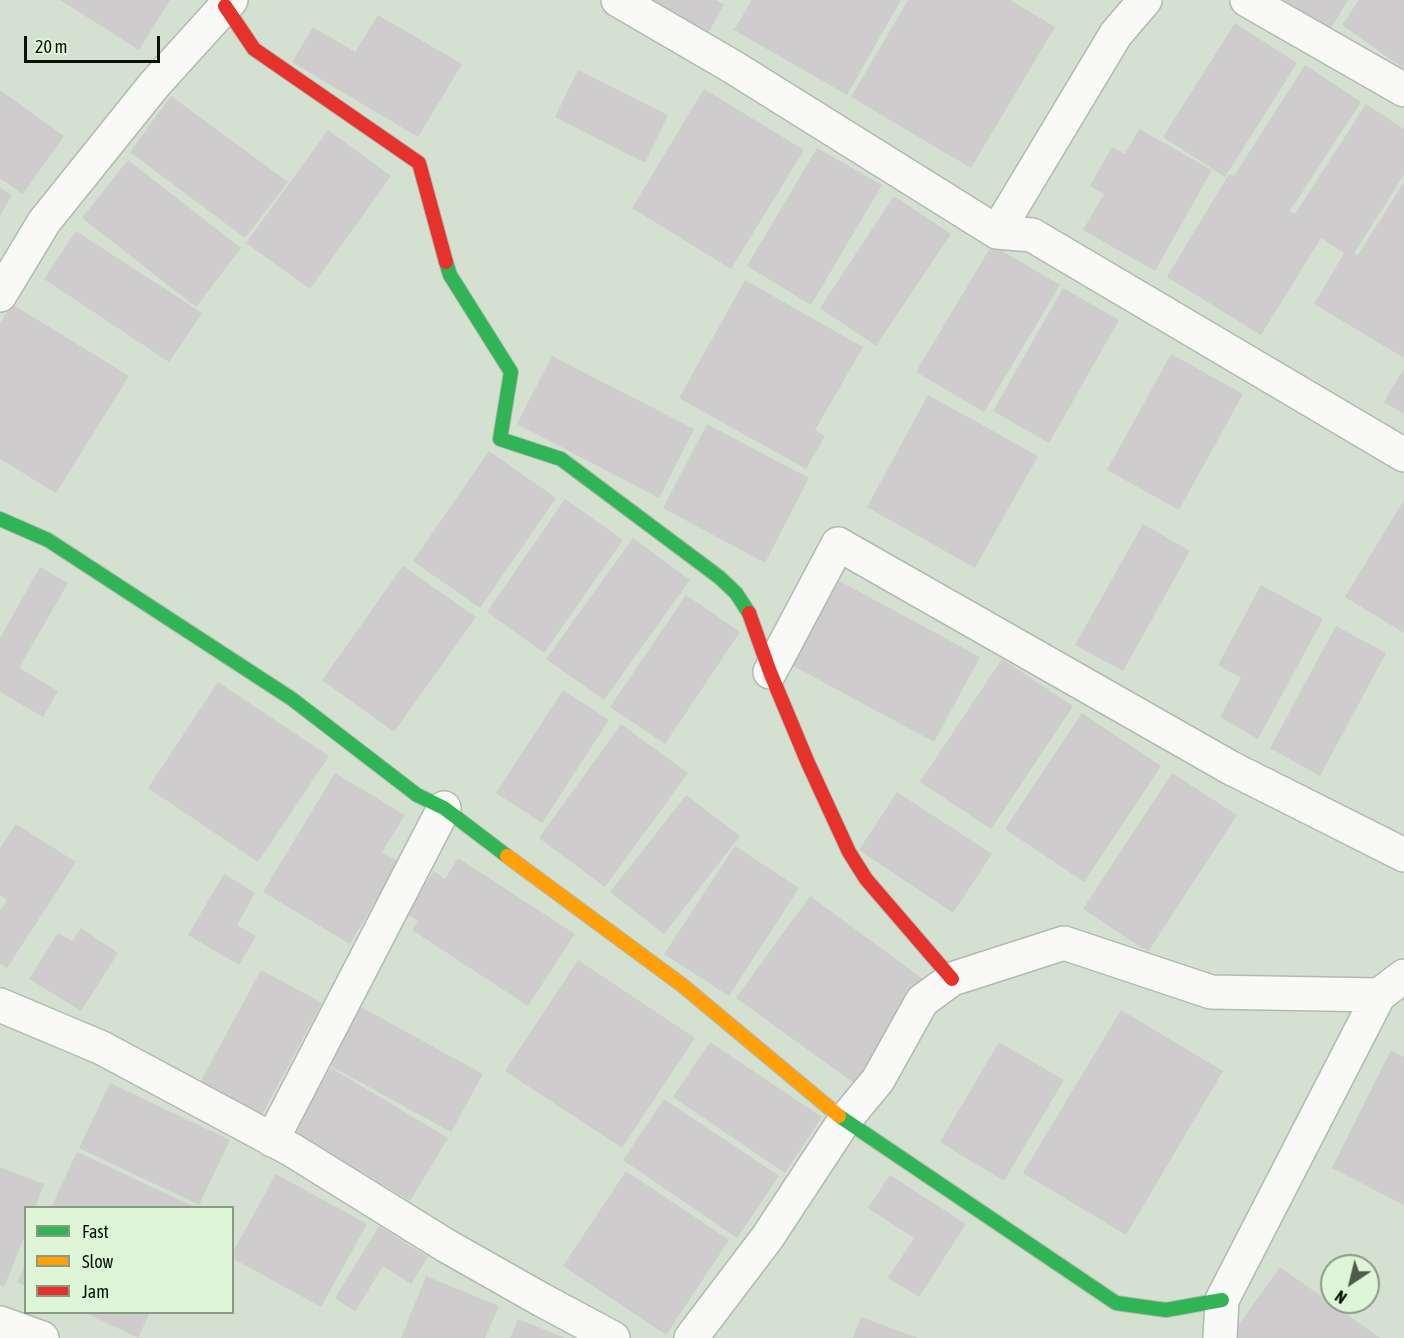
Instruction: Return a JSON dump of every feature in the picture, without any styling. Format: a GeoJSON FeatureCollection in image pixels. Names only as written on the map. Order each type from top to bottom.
{"type":"FeatureCollection","features":[{"type":"Feature","properties":{"kind":"street"},"geometry":{"type":"LineString","coordinates":[[618,0],[733,68],[997,232],[1032,235],[1404,455]]}},
{"type":"Feature","properties":{"kind":"street"},"geometry":{"type":"LineString","coordinates":[[997,232],[1116,34],[1145,0]]}},
{"type":"Feature","properties":{"kind":"street"},"geometry":{"type":"LineString","coordinates":[[1247,0],[1404,90]]}},
{"type":"Feature","properties":{"kind":"street"},"geometry":{"type":"LineString","coordinates":[[0,295],[44,222],[154,85],[228,3],[254,50],[419,163],[450,275],[511,372],[500,439],[561,459],[719,577],[736,593],[750,614],[770,672],[808,764],[849,852],[866,879],[952,979]]}},
{"type":"Feature","properties":{"kind":"street"},"geometry":{"type":"LineString","coordinates":[[0,519],[48,540],[292,699],[417,795],[444,808],[682,985],[844,1121],[1116,1303],[1166,1310],[1222,1300]]}},
{"type":"Feature","properties":{"kind":"street"},"geometry":{"type":"LineString","coordinates":[[770,672],[838,544],[1231,768],[1404,855]]}},
{"type":"Feature","properties":{"kind":"street"},"geometry":{"type":"LineString","coordinates":[[272,1140],[444,808]]}},
{"type":"Feature","properties":{"kind":"street"},"geometry":{"type":"LineString","coordinates":[[691,1338],[767,1238],[844,1121],[878,1080],[922,1001],[952,979],[1064,943],[1211,992],[1391,986]]}},
{"type":"Feature","properties":{"kind":"street"},"geometry":{"type":"LineString","coordinates":[[1220,1338],[1222,1300],[1391,986]]}},
{"type":"Feature","properties":{"kind":"street"},"geometry":{"type":"LineString","coordinates":[[0,1005],[102,1048],[292,1150],[446,1245],[613,1338]]}},
{"type":"Feature","properties":{"kind":"street"},"geometry":{"type":"LineString","coordinates":[[0,1323],[42,1338]]}},
{"type":"Feature","properties":{"kind":"building"},"geometry":{"type":"Polygon","coordinates":[[[60,0],[170,0],[139,50],[60,0]]]}},
{"type":"Feature","properties":{"kind":"building"},"geometry":{"type":"Polygon","coordinates":[[[640,0],[716,0],[724,5],[706,37],[640,0]]]}},
{"type":"Feature","properties":{"kind":"building"},"geometry":{"type":"Polygon","coordinates":[[[752,0],[901,0],[847,95],[734,30],[752,0]]]}},
{"type":"Feature","properties":{"kind":"building"},"geometry":{"type":"Polygon","coordinates":[[[908,0],[1010,0],[1055,27],[971,168],[851,97],[908,0]]]}},
{"type":"Feature","properties":{"kind":"building"},"geometry":{"type":"Polygon","coordinates":[[[1283,0],[1348,0],[1331,28],[1283,0]]]}},
{"type":"Feature","properties":{"kind":"building"},"geometry":{"type":"Polygon","coordinates":[[[1359,0],[1404,0],[1404,69],[1342,25],[1359,0]]]}},
{"type":"Feature","properties":{"kind":"building"},"geometry":{"type":"Polygon","coordinates":[[[378,15],[462,64],[418,137],[292,62],[313,27],[355,52],[378,15]]]}},
{"type":"Feature","properties":{"kind":"building"},"geometry":{"type":"Polygon","coordinates":[[[1235,23],[1297,63],[1225,177],[1163,137],[1235,23]]]}},
{"type":"Feature","properties":{"kind":"building"},"geometry":{"type":"Polygon","coordinates":[[[1305,65],[1361,102],[1290,211],[1295,214],[1366,104],[1404,129],[1404,175],[1354,253],[1358,255],[1404,182],[1404,358],[1314,304],[1344,253],[1321,238],[1261,335],[1167,277],[1229,174],[1234,176],[1305,65]]]}},
{"type":"Feature","properties":{"kind":"building"},"geometry":{"type":"Polygon","coordinates":[[[578,70],[668,115],[645,163],[555,117],[578,70]]]}},
{"type":"Feature","properties":{"kind":"building"},"geometry":{"type":"Polygon","coordinates":[[[704,89],[804,150],[731,269],[632,208],[704,89]]]}},
{"type":"Feature","properties":{"kind":"building"},"geometry":{"type":"Polygon","coordinates":[[[0,90],[64,136],[23,194],[0,178],[0,90]]]}},
{"type":"Feature","properties":{"kind":"building"},"geometry":{"type":"Polygon","coordinates":[[[171,96],[288,182],[245,238],[130,152],[171,96]]]}},
{"type":"Feature","properties":{"kind":"building"},"geometry":{"type":"Polygon","coordinates":[[[1139,129],[1212,170],[1155,271],[1083,230],[1104,194],[1090,186],[1112,147],[1125,154],[1139,129]]]}},
{"type":"Feature","properties":{"kind":"building"},"geometry":{"type":"Polygon","coordinates":[[[328,130],[391,176],[310,289],[246,243],[328,130]]]}},
{"type":"Feature","properties":{"kind":"building"},"geometry":{"type":"Polygon","coordinates":[[[817,148],[882,185],[811,305],[747,266],[817,148]]]}},
{"type":"Feature","properties":{"kind":"building"},"geometry":{"type":"Polygon","coordinates":[[[128,160],[241,248],[196,307],[82,218],[128,160]]]}},
{"type":"Feature","properties":{"kind":"building"},"geometry":{"type":"Polygon","coordinates":[[[0,188],[12,195],[0,216],[0,188]]]}},
{"type":"Feature","properties":{"kind":"building"},"geometry":{"type":"Polygon","coordinates":[[[894,196],[951,234],[876,346],[820,308],[894,196]]]}},
{"type":"Feature","properties":{"kind":"building"},"geometry":{"type":"Polygon","coordinates":[[[76,231],[202,313],[169,362],[44,279],[76,231]]]}},
{"type":"Feature","properties":{"kind":"building"},"geometry":{"type":"Polygon","coordinates":[[[992,245],[1060,285],[984,412],[916,372],[992,245]]]}},
{"type":"Feature","properties":{"kind":"building"},"geometry":{"type":"Polygon","coordinates":[[[745,280],[863,347],[815,430],[825,436],[806,469],[679,398],[745,280]]]}},
{"type":"Feature","properties":{"kind":"building"},"geometry":{"type":"Polygon","coordinates":[[[1063,288],[1119,320],[1049,443],[993,411],[1063,288]]]}},
{"type":"Feature","properties":{"kind":"building"},"geometry":{"type":"Polygon","coordinates":[[[12,304],[129,376],[56,493],[0,459],[0,323],[12,304]]]}},
{"type":"Feature","properties":{"kind":"building"},"geometry":{"type":"Polygon","coordinates":[[[1171,354],[1243,394],[1179,510],[1107,470],[1171,354]]]}},
{"type":"Feature","properties":{"kind":"building"},"geometry":{"type":"Polygon","coordinates":[[[552,356],[694,429],[659,498],[517,424],[552,356]]]}},
{"type":"Feature","properties":{"kind":"building"},"geometry":{"type":"Polygon","coordinates":[[[1404,368],[1404,414],[1384,402],[1404,368]]]}},
{"type":"Feature","properties":{"kind":"building"},"geometry":{"type":"Polygon","coordinates":[[[928,395],[1038,456],[975,568],[867,507],[928,395]]]}},
{"type":"Feature","properties":{"kind":"building"},"geometry":{"type":"Polygon","coordinates":[[[707,424],[809,478],[765,563],[663,508],[707,424]]]}},
{"type":"Feature","properties":{"kind":"building"},"geometry":{"type":"Polygon","coordinates":[[[489,451],[556,498],[480,608],[413,561],[489,451]]]}},
{"type":"Feature","properties":{"kind":"building"},"geometry":{"type":"Polygon","coordinates":[[[565,499],[623,540],[544,653],[487,612],[565,499]]]}},
{"type":"Feature","properties":{"kind":"building"},"geometry":{"type":"Polygon","coordinates":[[[1404,500],[1404,633],[1345,597],[1404,500]]]}},
{"type":"Feature","properties":{"kind":"building"},"geometry":{"type":"Polygon","coordinates":[[[1143,524],[1190,551],[1123,671],[1075,645],[1143,524]]]}},
{"type":"Feature","properties":{"kind":"building"},"geometry":{"type":"Polygon","coordinates":[[[633,538],[690,580],[604,700],[546,659],[633,538]]]}},
{"type":"Feature","properties":{"kind":"building"},"geometry":{"type":"Polygon","coordinates":[[[403,566],[476,617],[394,732],[322,680],[403,566]]]}},
{"type":"Feature","properties":{"kind":"building"},"geometry":{"type":"Polygon","coordinates":[[[40,567],[68,583],[19,668],[58,691],[43,717],[0,692],[0,638],[40,567]]]}},
{"type":"Feature","properties":{"kind":"building"},"geometry":{"type":"Polygon","coordinates":[[[832,577],[980,657],[934,742],[786,662],[832,577]]]}},
{"type":"Feature","properties":{"kind":"building"},"geometry":{"type":"Polygon","coordinates":[[[1261,585],[1323,619],[1258,739],[1220,717],[1241,678],[1218,665],[1261,585]]]}},
{"type":"Feature","properties":{"kind":"building"},"geometry":{"type":"Polygon","coordinates":[[[686,595],[740,632],[665,744],[610,707],[686,595]]]}},
{"type":"Feature","properties":{"kind":"building"},"geometry":{"type":"Polygon","coordinates":[[[1336,626],[1386,653],[1320,776],[1270,748],[1336,626]]]}},
{"type":"Feature","properties":{"kind":"building"},"geometry":{"type":"Polygon","coordinates":[[[1002,659],[1073,706],[991,829],[920,782],[1002,659]]]}},
{"type":"Feature","properties":{"kind":"building"},"geometry":{"type":"Polygon","coordinates":[[[218,682],[329,756],[258,862],[148,788],[218,682]]]}},
{"type":"Feature","properties":{"kind":"building"},"geometry":{"type":"Polygon","coordinates":[[[563,690],[609,720],[542,823],[496,793],[563,690]]]}},
{"type":"Feature","properties":{"kind":"building"},"geometry":{"type":"Polygon","coordinates":[[[1082,713],[1161,766],[1084,882],[1005,829],[1082,713]]]}},
{"type":"Feature","properties":{"kind":"building"},"geometry":{"type":"Polygon","coordinates":[[[621,724],[688,773],[605,887],[539,838],[621,724]]]}},
{"type":"Feature","properties":{"kind":"building"},"geometry":{"type":"Polygon","coordinates":[[[335,773],[405,815],[382,852],[399,862],[350,944],[263,892],[335,773]]]}},
{"type":"Feature","properties":{"kind":"building"},"geometry":{"type":"Polygon","coordinates":[[[1172,773],[1237,815],[1148,952],[1083,909],[1172,773]]]}},
{"type":"Feature","properties":{"kind":"building"},"geometry":{"type":"Polygon","coordinates":[[[897,792],[992,854],[953,913],[859,850],[897,792]]]}},
{"type":"Feature","properties":{"kind":"building"},"geometry":{"type":"Polygon","coordinates":[[[686,795],[740,836],[664,934],[610,892],[686,795]]]}},
{"type":"Feature","properties":{"kind":"building"},"geometry":{"type":"Polygon","coordinates":[[[16,824],[76,862],[7,968],[0,964],[0,911],[7,900],[0,895],[0,848],[16,824]]]}},
{"type":"Feature","properties":{"kind":"building"},"geometry":{"type":"Polygon","coordinates":[[[735,846],[799,888],[729,996],[664,954],[735,846]]]}},
{"type":"Feature","properties":{"kind":"building"},"geometry":{"type":"Polygon","coordinates":[[[458,858],[575,934],[528,1006],[412,930],[418,921],[406,913],[434,871],[445,879],[458,858]]]}},
{"type":"Feature","properties":{"kind":"building"},"geometry":{"type":"Polygon","coordinates":[[[224,874],[255,893],[237,925],[256,936],[239,965],[188,935],[224,874]]]}},
{"type":"Feature","properties":{"kind":"building"},"geometry":{"type":"Polygon","coordinates":[[[810,896],[927,982],[854,1083],[736,998],[810,896]]]}},
{"type":"Feature","properties":{"kind":"building"},"geometry":{"type":"Polygon","coordinates":[[[81,928],[118,953],[81,1011],[29,979],[58,933],[72,941],[81,928]]]}},
{"type":"Feature","properties":{"kind":"building"},"geometry":{"type":"Polygon","coordinates":[[[578,960],[695,1038],[622,1148],[505,1071],[578,960]]]}},
{"type":"Feature","properties":{"kind":"building"},"geometry":{"type":"Polygon","coordinates":[[[261,970],[322,1003],[257,1124],[196,1090],[261,970]]]}},
{"type":"Feature","properties":{"kind":"building"},"geometry":{"type":"Polygon","coordinates":[[[361,1007],[483,1074],[451,1132],[329,1065],[361,1007]]]}},
{"type":"Feature","properties":{"kind":"building"},"geometry":{"type":"Polygon","coordinates":[[[1121,1010],[1223,1071],[1126,1235],[1023,1173],[1121,1010]]]}},
{"type":"Feature","properties":{"kind":"building"},"geometry":{"type":"Polygon","coordinates":[[[710,1042],[822,1117],[785,1173],[673,1097],[710,1042]]]}},
{"type":"Feature","properties":{"kind":"building"},"geometry":{"type":"Polygon","coordinates":[[[999,1042],[1064,1080],[1004,1181],[940,1142],[999,1042]]]}},
{"type":"Feature","properties":{"kind":"building"},"geometry":{"type":"Polygon","coordinates":[[[1391,1050],[1404,1057],[1404,1205],[1332,1168],[1391,1050]]]}},
{"type":"Feature","properties":{"kind":"building"},"geometry":{"type":"Polygon","coordinates":[[[331,1068],[448,1138],[410,1201],[293,1131],[331,1068]]]}},
{"type":"Feature","properties":{"kind":"building"},"geometry":{"type":"Polygon","coordinates":[[[110,1083],[230,1140],[199,1205],[79,1148],[110,1083]]]}},
{"type":"Feature","properties":{"kind":"building"},"geometry":{"type":"Polygon","coordinates":[[[664,1099],[779,1176],[737,1238],[623,1160],[664,1099]]]}},
{"type":"Feature","properties":{"kind":"building"},"geometry":{"type":"Polygon","coordinates":[[[77,1152],[193,1206],[52,1206],[77,1152]]]}},
{"type":"Feature","properties":{"kind":"building"},"geometry":{"type":"Polygon","coordinates":[[[0,1167],[44,1184],[36,1206],[24,1206],[24,1238],[4,1287],[0,1285],[0,1167]]]}},
{"type":"Feature","properties":{"kind":"building"},"geometry":{"type":"Polygon","coordinates":[[[626,1171],[729,1240],[666,1335],[563,1266],[626,1171]]]}},
{"type":"Feature","properties":{"kind":"building"},"geometry":{"type":"Polygon","coordinates":[[[276,1174],[367,1224],[321,1307],[234,1259],[234,1250],[276,1174]]]}},
{"type":"Feature","properties":{"kind":"building"},"geometry":{"type":"Polygon","coordinates":[[[890,1175],[966,1224],[919,1297],[888,1278],[914,1238],[868,1208],[890,1175]]]}},
{"type":"Feature","properties":{"kind":"building"},"geometry":{"type":"Polygon","coordinates":[[[379,1226],[428,1257],[411,1284],[383,1266],[355,1312],[335,1298],[379,1226]]]}},
{"type":"Feature","properties":{"kind":"building"},"geometry":{"type":"Polygon","coordinates":[[[24,1267],[24,1285],[17,1282],[24,1267]]]}},
{"type":"Feature","properties":{"kind":"building"},"geometry":{"type":"Polygon","coordinates":[[[1280,1267],[1320,1295],[1320,1314],[1346,1314],[1380,1338],[1229,1338],[1280,1267]]]}},
{"type":"Feature","properties":{"kind":"building"},"geometry":{"type":"Polygon","coordinates":[[[426,1276],[499,1306],[485,1338],[401,1338],[426,1276]]]}},
{"type":"Feature","properties":{"kind":"building"},"geometry":{"type":"Polygon","coordinates":[[[88,1314],[149,1314],[138,1338],[88,1314]]]}},
{"type":"Feature","properties":{"kind":"building"},"geometry":{"type":"Polygon","coordinates":[[[861,1317],[918,1338],[853,1338],[861,1317]]]}},
{"type":"Feature","properties":{"kind":"building"},"geometry":{"type":"Polygon","coordinates":[[[518,1319],[565,1338],[510,1338],[518,1319]]]}},
{"type":"Feature","properties":{"kind":"traffic: fast"},"geometry":{"type":"LineString","coordinates":[[446,262],[450,275],[511,372],[500,439],[561,459],[719,577],[736,593],[749,613]]}},
{"type":"Feature","properties":{"kind":"traffic: fast"},"geometry":{"type":"LineString","coordinates":[[0,519],[48,540],[292,699],[417,795],[444,808],[507,856]]}},
{"type":"Feature","properties":{"kind":"traffic: fast"},"geometry":{"type":"LineString","coordinates":[[839,1116],[1116,1303],[1166,1310],[1222,1300]]}},
{"type":"Feature","properties":{"kind":"traffic: slow"},"geometry":{"type":"LineString","coordinates":[[507,856],[682,985],[839,1116]]}},
{"type":"Feature","properties":{"kind":"traffic: jam"},"geometry":{"type":"LineString","coordinates":[[225,6],[254,49],[419,163],[446,262]]}},
{"type":"Feature","properties":{"kind":"traffic: jam"},"geometry":{"type":"LineString","coordinates":[[749,613],[770,672],[808,763],[849,852],[866,879],[952,979]]}}]}
